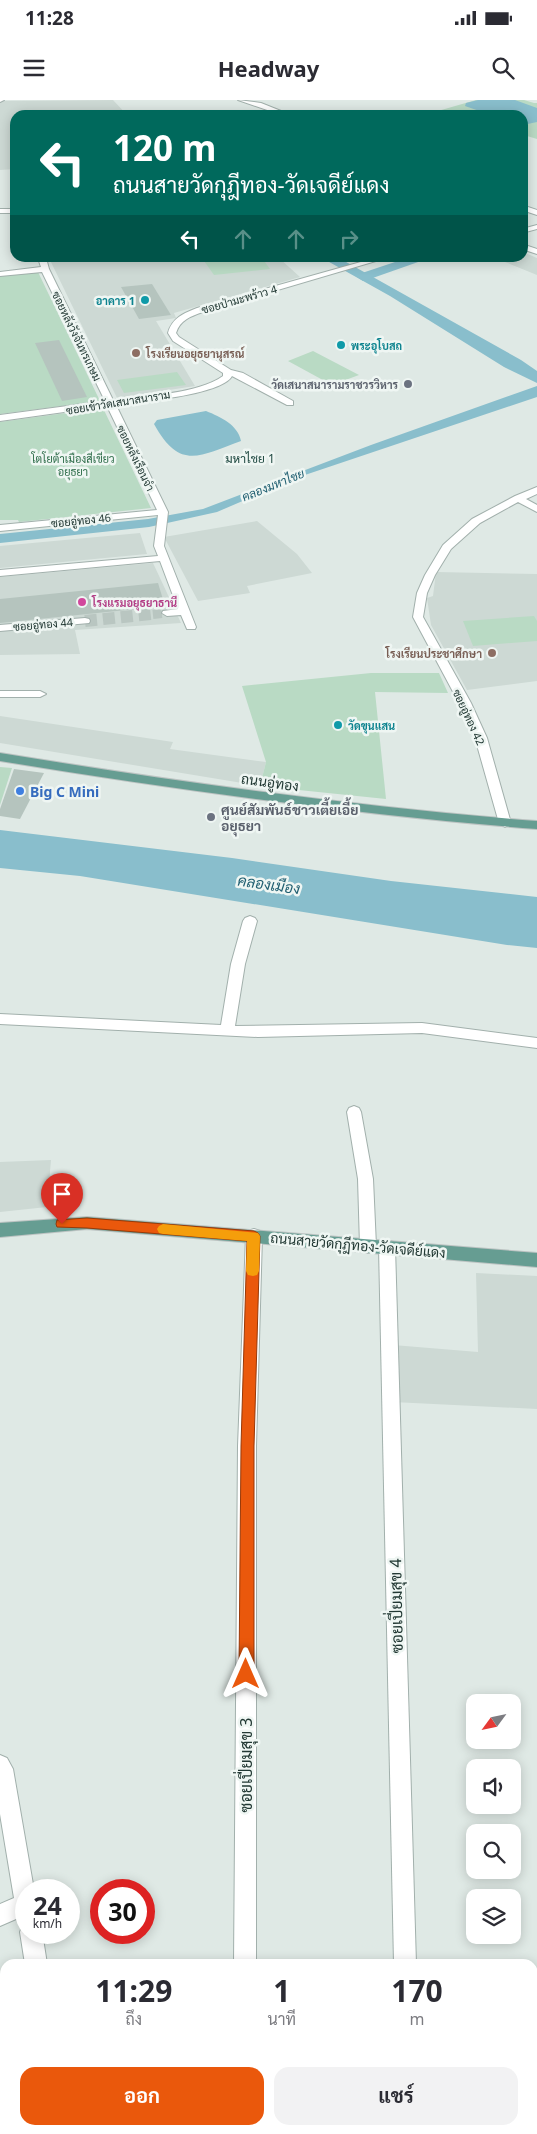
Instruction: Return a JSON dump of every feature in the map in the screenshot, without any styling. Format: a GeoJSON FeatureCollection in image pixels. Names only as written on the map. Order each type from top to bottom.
{"type":"FeatureCollection","features":[{"type":"Feature","properties":{"kind":"main road","name":"ถนนอู่ทอง"},"geometry":{"type":"LineString","coordinates":[[0,758],[352,808],[537,825]]}},
{"type":"Feature","properties":{"kind":"main road","name":"ถนนสายวัดกุฎีทอง-วัดเจดีย์แดง"},"geometry":{"type":"LineString","coordinates":[[0,1230],[87,1223],[537,1260]]}},
{"type":"Feature","properties":{"kind":"street"},"geometry":{"type":"LineString","coordinates":[[243,101],[249,107],[256,110]]}},
{"type":"Feature","properties":{"kind":"street"},"geometry":{"type":"LineString","coordinates":[[243,101],[275,110]]}},
{"type":"Feature","properties":{"kind":"street","name":"ซอยหลังวังจันทรเกษม"},"geometry":{"type":"LineString","coordinates":[[43,262],[110,404]]}},
{"type":"Feature","properties":{"kind":"street","name":"ซอยป่ามะพร้าว 4"},"geometry":{"type":"LineString","coordinates":[[228,372],[176,339],[172,333],[173,327],[178,321],[200,310],[368,262]]}},
{"type":"Feature","properties":{"kind":"street"},"geometry":{"type":"LineString","coordinates":[[0,274],[45,269]]}},
{"type":"Feature","properties":{"kind":"street"},"geometry":{"type":"LineString","coordinates":[[228,372],[240,375],[290,403]]}},
{"type":"Feature","properties":{"kind":"street","name":"ซอยเข้าวัดเสนาสนาราม"},"geometry":{"type":"LineString","coordinates":[[0,418],[110,404],[215,385],[228,377],[228,372]]}},
{"type":"Feature","properties":{"kind":"street","name":"ซอยหลังเรือนจำ"},"geometry":{"type":"LineString","coordinates":[[110,404],[163,514]]}},
{"type":"Feature","properties":{"kind":"street"},"geometry":{"type":"LineString","coordinates":[[518,498],[537,490]]}},
{"type":"Feature","properties":{"kind":"street"},"geometry":{"type":"LineString","coordinates":[[518,498],[537,509]]}},
{"type":"Feature","properties":{"kind":"street","name":"ซอยอู่ทอง 42"},"geometry":{"type":"LineString","coordinates":[[505,823],[481,738],[465,703],[418,617],[422,593],[430,575],[447,547],[476,521],[518,498]]}},
{"type":"Feature","properties":{"kind":"street"},"geometry":{"type":"LineString","coordinates":[[163,514],[158,546],[191,627]]}},
{"type":"Feature","properties":{"kind":"street","name":"ซอยอู่ทอง 46"},"geometry":{"type":"LineString","coordinates":[[0,528],[163,514]]}},
{"type":"Feature","properties":{"kind":"street"},"geometry":{"type":"LineString","coordinates":[[0,573],[164,558]]}},
{"type":"Feature","properties":{"kind":"street"},"geometry":{"type":"LineString","coordinates":[[167,613],[186,611]]}},
{"type":"Feature","properties":{"kind":"street","name":"ซอยอู่ทอง 44"},"geometry":{"type":"LineString","coordinates":[[0,628],[86,620]]}},
{"type":"Feature","properties":{"kind":"street"},"geometry":{"type":"LineString","coordinates":[[0,694],[40,694]]}},
{"type":"Feature","properties":{"kind":"street"},"geometry":{"type":"LineString","coordinates":[[227,1031],[238,964],[250,921]]}},
{"type":"Feature","properties":{"kind":"street"},"geometry":{"type":"LineString","coordinates":[[0,1018],[258,1032],[422,1028],[537,1043]]}},
{"type":"Feature","properties":{"kind":"street","name":"ซอยเปี่ยมสุข 4"},"geometry":{"type":"LineString","coordinates":[[354,1112],[366,1167],[369,1206],[378,1247],[405,1959]]}},
{"type":"Feature","properties":{"kind":"street","name":"ซอยเปี่ยมสุข 3"},"geometry":{"type":"LineString","coordinates":[[245,1959],[247,1446],[254,1236]]}},
{"type":"Feature","properties":{"kind":"street"},"geometry":{"type":"LineString","coordinates":[[0,1766],[3,1769],[21,1879]]}},
{"type":"Feature","properties":{"kind":"street"},"geometry":{"type":"LineString","coordinates":[[0,1914],[15,1909]]}},
{"type":"Feature","properties":{"kind":"street"},"geometry":{"type":"LineString","coordinates":[[32,1944],[35,1959]]}},
{"type":"Feature","properties":{"kind":"shaded area"},"geometry":{"type":"Polygon","coordinates":[[[113,100],[122,110],[10,110],[10,169],[0,170],[0,101],[113,100]]]}},
{"type":"Feature","properties":{"kind":"shaded area"},"geometry":{"type":"Polygon","coordinates":[[[528,254],[537,258],[537,275],[505,262],[528,262],[528,254]]]}},
{"type":"Feature","properties":{"kind":"shaded area","name":"โรงเรียนอยุธยานุสรณ์"},"geometry":{"type":"Polygon","coordinates":[[[51,262],[283,262],[300,277],[174,313],[176,318],[156,321],[195,386],[117,398],[51,262]]]}},
{"type":"Feature","properties":{"kind":"shaded area"},"geometry":{"type":"Polygon","coordinates":[[[257,521],[297,554],[312,573],[247,586],[250,593],[198,601],[164,537],[257,521]]]}},
{"type":"Feature","properties":{"kind":"shaded area"},"geometry":{"type":"Polygon","coordinates":[[[140,533],[147,554],[0,568],[0,546],[140,533]]]}},
{"type":"Feature","properties":{"kind":"shaded area"},"geometry":{"type":"Polygon","coordinates":[[[153,563],[181,623],[75,630],[80,654],[0,655],[0,577],[153,563]]]}},
{"type":"Feature","properties":{"kind":"shaded area","name":"โรงเรียนประชาศึกษา"},"geometry":{"type":"Polygon","coordinates":[[[436,572],[537,574],[537,681],[467,690],[431,625],[427,598],[433,596],[436,572]]]}},
{"type":"Feature","properties":{"kind":"shaded area"},"geometry":{"type":"Polygon","coordinates":[[[0,716],[173,742],[170,749],[266,762],[260,786],[0,743],[0,716]]]}},
{"type":"Feature","properties":{"kind":"shaded area"},"geometry":{"type":"Polygon","coordinates":[[[51,1160],[47,1207],[0,1212],[0,1162],[51,1160]]]}},
{"type":"Feature","properties":{"kind":"shaded area"},"geometry":{"type":"Polygon","coordinates":[[[476,1273],[537,1276],[537,1409],[393,1402],[393,1345],[478,1352],[476,1273]]]}},
{"type":"Feature","properties":{"kind":"green space"},"geometry":{"type":"Polygon","coordinates":[[[476,100],[524,100],[537,103],[537,139],[528,136],[528,110],[441,110],[476,100]]]}},
{"type":"Feature","properties":{"kind":"green space"},"geometry":{"type":"Polygon","coordinates":[[[205,262],[265,262],[270,269],[214,275],[205,262]]]}},
{"type":"Feature","properties":{"kind":"green space"},"geometry":{"type":"Polygon","coordinates":[[[38,272],[100,401],[0,414],[0,276],[38,272]]]}},
{"type":"Feature","properties":{"kind":"green space"},"geometry":{"type":"Polygon","coordinates":[[[313,351],[359,375],[332,385],[288,361],[313,351]]]}},
{"type":"Feature","properties":{"kind":"green space"},"geometry":{"type":"Polygon","coordinates":[[[177,372],[186,385],[124,393],[117,380],[177,372]]]}},
{"type":"Feature","properties":{"kind":"green space","name":"โตโยต้าเมืองสีเขียว อยุธยา"},"geometry":{"type":"Polygon","coordinates":[[[103,408],[151,508],[19,522],[18,520],[0,520],[0,422],[103,408]]]}},
{"type":"Feature","properties":{"kind":"green space"},"geometry":{"type":"Polygon","coordinates":[[[534,616],[537,621],[537,641],[473,646],[463,621],[534,616]]]}},
{"type":"Feature","properties":{"kind":"green space"},"geometry":{"type":"Polygon","coordinates":[[[371,673],[439,673],[448,693],[375,692],[386,799],[260,786],[266,762],[242,686],[371,673]]]}},
{"type":"Feature","properties":{"kind":"green space"},"geometry":{"type":"Polygon","coordinates":[[[0,767],[12,768],[0,805],[0,767]]]}},
{"type":"Feature","properties":{"kind":"water"},"geometry":{"type":"Polygon","coordinates":[[[478,100],[515,100],[537,108],[537,122],[528,124],[528,110],[477,110],[465,106],[466,103],[478,100]]]}},
{"type":"Feature","properties":{"kind":"water"},"geometry":{"type":"Polygon","coordinates":[[[329,262],[346,262],[521,360],[537,371],[537,383],[504,367],[390,296],[329,262]]]}},
{"type":"Feature","properties":{"kind":"water","name":"คลองมหาไชย"},"geometry":{"type":"Polygon","coordinates":[[[537,386],[537,397],[296,478],[217,512],[149,527],[0,543],[0,534],[148,519],[203,509],[371,445],[537,386]]]}},
{"type":"Feature","properties":{"kind":"water"},"geometry":{"type":"Polygon","coordinates":[[[206,411],[233,426],[241,441],[202,455],[192,456],[182,454],[173,449],[163,439],[154,424],[157,420],[206,411]]]}},
{"type":"Feature","properties":{"kind":"water","name":"คลองเมือง"},"geometry":{"type":"Polygon","coordinates":[[[0,830],[232,858],[391,881],[537,897],[537,948],[507,945],[80,876],[0,868],[0,830]]]}},
{"type":"Feature","properties":{"kind":"building","name":"อาคาร 1"},"geometry":{"type":"Polygon","coordinates":[[[152,284],[171,315],[139,319],[121,287],[152,284]]]}},
{"type":"Feature","properties":{"kind":"building"},"geometry":{"type":"Polygon","coordinates":[[[59,340],[87,397],[62,401],[35,343],[59,340]]]}},
{"type":"Feature","properties":{"kind":"building","name":"โรงแรมอยุธยาธานี"},"geometry":{"type":"Polygon","coordinates":[[[158,583],[165,606],[0,623],[0,599],[158,583]]]}},
{"type":"Feature","properties":{"kind":"building","name":"Big C Mini"},"geometry":{"type":"Polygon","coordinates":[[[14,769],[44,773],[20,819],[0,816],[0,809],[14,769]]]}},
{"type":"Feature","properties":{"kind":"waterway"},"geometry":{"type":"LineString","coordinates":[[363,277],[406,262]]}},
{"type":"Feature","properties":{"kind":"tunnel"},"geometry":{"type":"LineString","coordinates":[[139,616],[167,613]]}},
{"type":"Feature","properties":{"kind":"tunnel"},"geometry":{"type":"LineString","coordinates":[[85,621],[152,614]]}},
{"type":"Feature","properties":{"kind":"slow traffic"},"geometry":{"type":"LineString","coordinates":[[163,1229],[254,1236],[253,1271]]}},
{"type":"Feature","properties":{"kind":"place","name":"อาคาร 1"},"geometry":{"type":"Point","coordinates":[145,300]}},
{"type":"Feature","properties":{"kind":"place","name":"พระอุโบสถ"},"geometry":{"type":"Point","coordinates":[341,345]}},
{"type":"Feature","properties":{"kind":"place","name":"โรงเรียนอยุธยานุสรณ์"},"geometry":{"type":"Point","coordinates":[136,353]}},
{"type":"Feature","properties":{"kind":"place","name":"วัดเสนาสนารามราชวรวิหาร"},"geometry":{"type":"Point","coordinates":[408,384]}},
{"type":"Feature","properties":{"kind":"place","name":"โรงแรมอยุธยาธานี"},"geometry":{"type":"Point","coordinates":[82,602]}},
{"type":"Feature","properties":{"kind":"place","name":"โรงเรียนประชาศึกษา"},"geometry":{"type":"Point","coordinates":[492,653]}},
{"type":"Feature","properties":{"kind":"place","name":"วัดขุนแสน"},"geometry":{"type":"Point","coordinates":[338,725]}},
{"type":"Feature","properties":{"kind":"place","name":"Big C Mini"},"geometry":{"type":"Point","coordinates":[20,791]}},
{"type":"Feature","properties":{"kind":"place","name":"ศูนย์สัมพันธ์ชาวเตี้ยเอี้ย อยุธยา"},"geometry":{"type":"Point","coordinates":[211,817]}},
{"type":"Feature","properties":{"kind":"district","name":"มหาไชย 1"},"geometry":{"type":"Point","coordinates":[250,458]}},
{"type":"Feature","properties":{"kind":"route"},"geometry":{"type":"LineString","coordinates":[[62,1224],[87,1223],[254,1236],[247,1446],[246,1674]]}}]}
